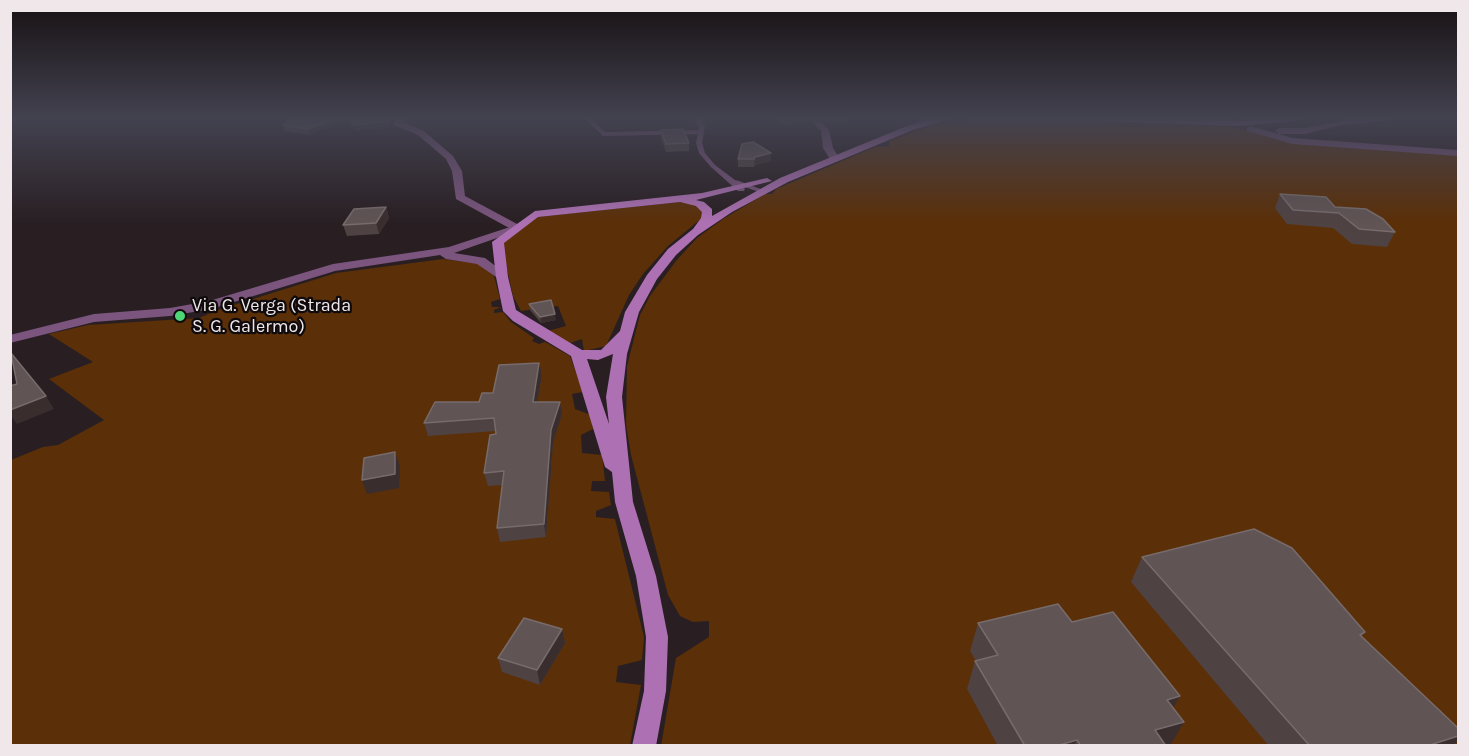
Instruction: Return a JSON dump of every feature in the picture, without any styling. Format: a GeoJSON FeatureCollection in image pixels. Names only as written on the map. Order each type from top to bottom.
{"type":"FeatureCollection","features":[{"type":"Feature","properties":{"kind":"main road"},"geometry":{"type":"LineString","coordinates":[[624,333],[606,353],[598,356],[578,354],[526,323],[510,311],[502,277],[498,242],[534,214],[675,199],[746,187],[849,153]]}},
{"type":"Feature","properties":{"kind":"main road"},"geometry":{"type":"LineString","coordinates":[[624,502],[614,398],[624,333],[632,312],[651,278],[672,252],[746,187]]}},
{"type":"Feature","properties":{"kind":"main road"},"geometry":{"type":"LineString","coordinates":[[675,199],[700,204],[708,211],[706,219],[694,232]]}},
{"type":"Feature","properties":{"kind":"main road"},"geometry":{"type":"LineString","coordinates":[[578,354],[646,576],[657,637],[655,691],[644,746]]}},
{"type":"Feature","properties":{"kind":"street"},"geometry":{"type":"LineString","coordinates":[[445,153],[457,171],[460,197],[512,229]]}},
{"type":"Feature","properties":{"kind":"street"},"geometry":{"type":"LineString","coordinates":[[830,153],[833,160]]}},
{"type":"Feature","properties":{"kind":"street"},"geometry":{"type":"LineString","coordinates":[[10,339],[94,318],[170,312],[211,305],[333,268],[451,250],[512,229]]}},
{"type":"Feature","properties":{"kind":"street"},"geometry":{"type":"LineString","coordinates":[[410,256],[441,255],[469,258],[481,261],[502,277]]}},
{"type":"Feature","properties":{"kind":"lane"},"geometry":{"type":"LineString","coordinates":[[702,153],[712,166],[746,187]]}},
{"type":"Feature","properties":{"kind":"shaded area"},"geometry":{"type":"Polygon","coordinates":[[[860,153],[1458,154],[1458,745],[661,746],[676,658],[709,637],[709,621],[693,622],[680,616],[668,595],[631,455],[626,425],[627,366],[640,315],[650,296],[676,261],[697,238],[723,219],[765,194],[772,194],[776,189],[860,153]]]}},
{"type":"Feature","properties":{"kind":"shaded area"},"geometry":{"type":"Polygon","coordinates":[[[679,202],[696,205],[703,212],[702,218],[668,246],[643,274],[629,295],[606,346],[584,351],[582,339],[570,343],[548,331],[566,326],[558,306],[521,311],[513,296],[502,246],[537,217],[679,202]]]}},
{"type":"Feature","properties":{"kind":"shaded area"},"geometry":{"type":"Polygon","coordinates":[[[443,259],[481,264],[488,269],[494,276],[500,299],[491,302],[492,307],[501,307],[494,310],[494,313],[503,312],[511,322],[534,338],[532,341],[539,344],[545,342],[570,356],[583,392],[572,394],[575,409],[591,415],[593,429],[581,435],[582,453],[602,455],[605,481],[592,481],[591,491],[609,492],[611,505],[596,511],[596,517],[615,519],[644,637],[642,660],[618,666],[616,682],[641,685],[630,745],[11,746],[11,460],[43,447],[58,445],[104,420],[49,379],[93,362],[49,334],[88,325],[199,318],[336,273],[443,259]]]}},
{"type":"Feature","properties":{"kind":"building"},"geometry":{"type":"Polygon","coordinates":[[[740,153],[770,153],[754,159],[738,159],[740,153]]]}},
{"type":"Feature","properties":{"kind":"building"},"geometry":{"type":"Polygon","coordinates":[[[1280,194],[1326,197],[1335,207],[1366,209],[1383,219],[1395,232],[1359,229],[1339,213],[1293,210],[1280,194]]]}},
{"type":"Feature","properties":{"kind":"building"},"geometry":{"type":"Polygon","coordinates":[[[386,207],[376,223],[343,225],[354,209],[386,207]]]}},
{"type":"Feature","properties":{"kind":"building"},"geometry":{"type":"Polygon","coordinates":[[[551,300],[555,314],[540,317],[529,304],[551,300]]]}},
{"type":"Feature","properties":{"kind":"building"},"geometry":{"type":"Polygon","coordinates":[[[11,353],[46,396],[10,410],[10,386],[17,384],[11,353]]]}},
{"type":"Feature","properties":{"kind":"building"},"geometry":{"type":"Polygon","coordinates":[[[539,363],[533,402],[560,402],[551,430],[544,524],[497,528],[504,471],[484,473],[490,435],[496,434],[494,418],[424,423],[435,402],[479,402],[482,393],[493,393],[499,365],[539,363]]]}},
{"type":"Feature","properties":{"kind":"building"},"geometry":{"type":"Polygon","coordinates":[[[395,452],[395,474],[362,480],[364,458],[395,452]]]}},
{"type":"Feature","properties":{"kind":"building"},"geometry":{"type":"Polygon","coordinates":[[[1254,529],[1292,548],[1365,632],[1360,635],[1458,728],[1458,736],[1427,746],[1310,746],[1142,557],[1254,529]]]}},
{"type":"Feature","properties":{"kind":"building"},"geometry":{"type":"Polygon","coordinates":[[[1058,604],[1072,622],[1113,612],[1180,696],[1167,700],[1184,722],[1155,730],[1166,746],[1081,746],[1077,740],[1056,746],[1025,746],[975,661],[998,655],[978,623],[1058,604]]]}},
{"type":"Feature","properties":{"kind":"building"},"geometry":{"type":"Polygon","coordinates":[[[524,618],[562,629],[537,670],[498,658],[524,618]]]}},
{"type":"Feature","properties":{"kind":"place","name":"Via G. Verga (Strada S. G. Galermo)"},"geometry":{"type":"Point","coordinates":[180,316]}}]}
